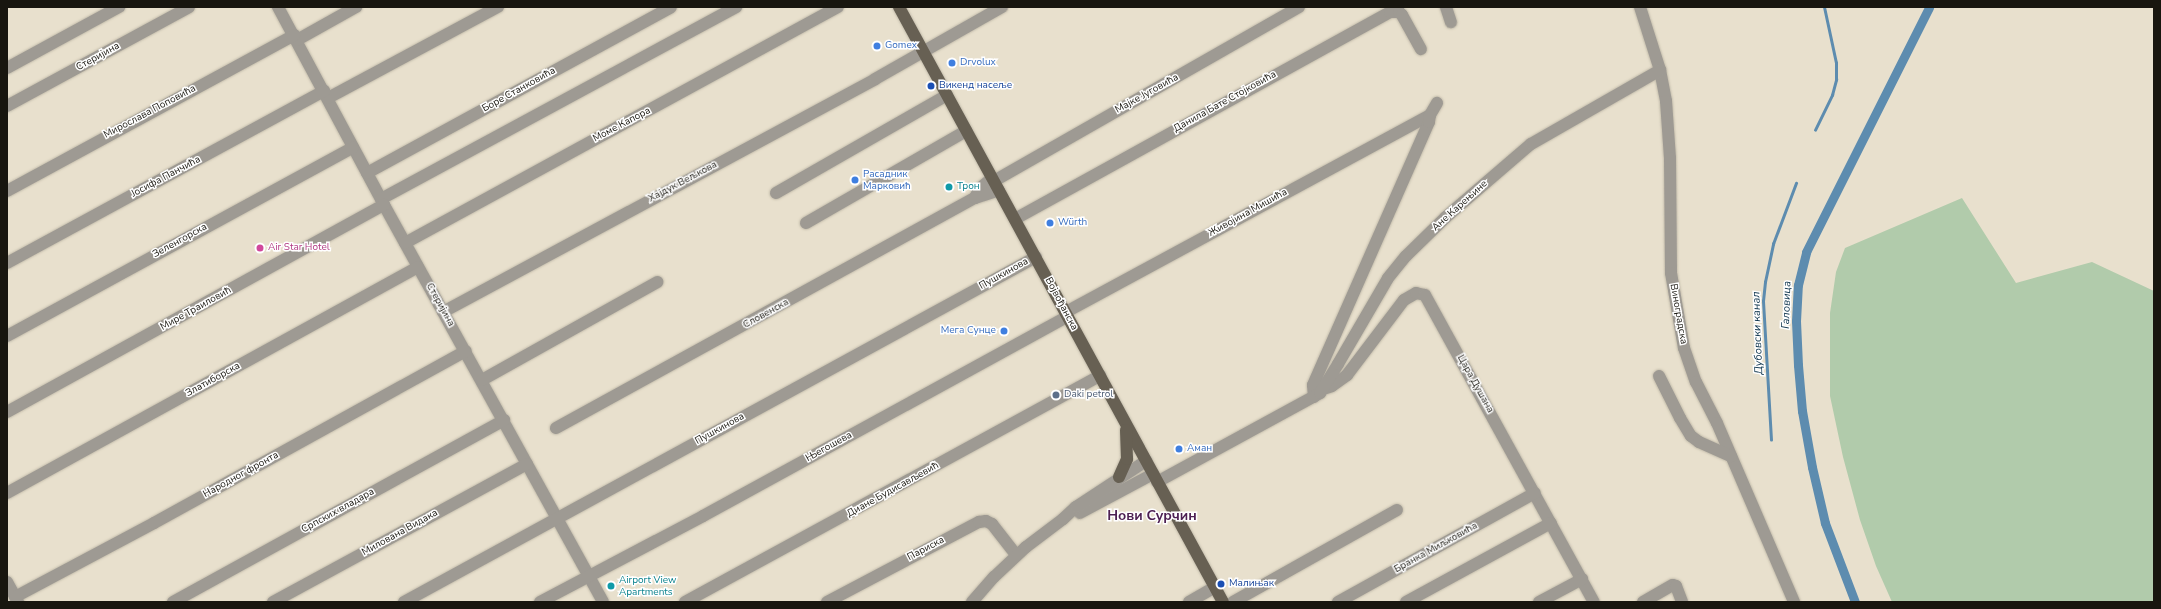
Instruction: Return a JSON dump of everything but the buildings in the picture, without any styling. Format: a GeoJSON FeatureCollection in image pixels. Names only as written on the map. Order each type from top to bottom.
{"type":"FeatureCollection","features":[{"type":"Feature","properties":{"kind":"main road","name":"Војвођанска"},"geometry":{"type":"LineString","coordinates":[[899,7],[1223,602]]}},
{"type":"Feature","properties":{"kind":"main road"},"geometry":{"type":"LineString","coordinates":[[1119,477],[1127,459],[1125,423]]}},
{"type":"Feature","properties":{"kind":"street"},"geometry":{"type":"LineString","coordinates":[[7,68],[119,7]]}},
{"type":"Feature","properties":{"kind":"street","name":"Стеријина"},"geometry":{"type":"LineString","coordinates":[[7,106],[189,7]]}},
{"type":"Feature","properties":{"kind":"street","name":"Стеријина"},"geometry":{"type":"LineString","coordinates":[[278,7],[418,267],[466,351],[603,602]]}},
{"type":"Feature","properties":{"kind":"street","name":"Мирослава Поповића"},"geometry":{"type":"LineString","coordinates":[[7,191],[295,37],[356,7]]}},
{"type":"Feature","properties":{"kind":"street","name":"Јосифа Панчића"},"geometry":{"type":"LineString","coordinates":[[7,263],[326,95],[498,7]]}},
{"type":"Feature","properties":{"kind":"street","name":"Боре Станковића"},"geometry":{"type":"LineString","coordinates":[[367,173],[671,7]]}},
{"type":"Feature","properties":{"kind":"street","name":"Мире Траиловић"},"geometry":{"type":"LineString","coordinates":[[7,412],[620,68],[736,7]]}},
{"type":"Feature","properties":{"kind":"street","name":"Моме Капора"},"geometry":{"type":"LineString","coordinates":[[405,243],[838,7]]}},
{"type":"Feature","properties":{"kind":"street","name":"Хајдук Вељкова"},"geometry":{"type":"LineString","coordinates":[[443,312],[1002,7]]}},
{"type":"Feature","properties":{"kind":"street","name":"Мајке Југовића"},"geometry":{"type":"LineString","coordinates":[[995,183],[1299,7]]}},
{"type":"Feature","properties":{"kind":"street"},"geometry":{"type":"LineString","coordinates":[[1446,7],[1451,22]]}},
{"type":"Feature","properties":{"kind":"street","name":"Виноградска"},"geometry":{"type":"LineString","coordinates":[[1640,7],[1660,70],[1666,102],[1670,158],[1670,252],[1676,310],[1684,348],[1693,375],[1731,456],[1794,602]]}},
{"type":"Feature","properties":{"kind":"street","name":"Данила Бате Стојковића"},"geometry":{"type":"LineString","coordinates":[[1015,220],[1390,12],[1399,12],[1402,15],[1421,49]]}},
{"type":"Feature","properties":{"kind":"street","name":"Ане Карењине"},"geometry":{"type":"LineString","coordinates":[[1063,519],[1082,513],[1155,478],[1314,397],[1323,389],[1388,278],[1413,249],[1446,217],[1531,144],[1660,70]]}},
{"type":"Feature","properties":{"kind":"street"},"geometry":{"type":"LineString","coordinates":[[776,193],[947,95]]}},
{"type":"Feature","properties":{"kind":"street"},"geometry":{"type":"LineString","coordinates":[[1314,397],[1313,385],[1437,102]]}},
{"type":"Feature","properties":{"kind":"street","name":"Живојина Мишића"},"geometry":{"type":"LineString","coordinates":[[1067,314],[1430,115]]}},
{"type":"Feature","properties":{"kind":"street"},"geometry":{"type":"LineString","coordinates":[[806,223],[966,131]]}},
{"type":"Feature","properties":{"kind":"street","name":"Зеленгорска"},"geometry":{"type":"LineString","coordinates":[[7,336],[353,147]]}},
{"type":"Feature","properties":{"kind":"street","name":"Словенска"},"geometry":{"type":"LineString","coordinates":[[556,428],[975,198],[995,183]]}},
{"type":"Feature","properties":{"kind":"street","name":"Пушкинова"},"geometry":{"type":"LineString","coordinates":[[404,602],[1036,257]]}},
{"type":"Feature","properties":{"kind":"street","name":"Златиборска"},"geometry":{"type":"LineString","coordinates":[[7,493],[418,267]]}},
{"type":"Feature","properties":{"kind":"street"},"geometry":{"type":"LineString","coordinates":[[482,380],[657,282]]}},
{"type":"Feature","properties":{"kind":"street","name":"Цара Душана"},"geometry":{"type":"LineString","coordinates":[[1323,389],[1332,386],[1347,375],[1409,295],[1420,293],[1429,300],[1594,602]]}},
{"type":"Feature","properties":{"kind":"street","name":"Његошева"},"geometry":{"type":"LineString","coordinates":[[540,602],[703,516],[1067,314]]}},
{"type":"Feature","properties":{"kind":"street","name":"Народног фронта"},"geometry":{"type":"LineString","coordinates":[[17,599],[466,351]]}},
{"type":"Feature","properties":{"kind":"street","name":"Диане Будисављевић"},"geometry":{"type":"LineString","coordinates":[[685,602],[1100,376]]}},
{"type":"Feature","properties":{"kind":"street"},"geometry":{"type":"LineString","coordinates":[[1659,376],[1680,418],[1691,436],[1698,442],[1731,456]]}},
{"type":"Feature","properties":{"kind":"street","name":"Српских владара"},"geometry":{"type":"LineString","coordinates":[[172,602],[504,420]]}},
{"type":"Feature","properties":{"kind":"street"},"geometry":{"type":"LineString","coordinates":[[972,602],[1016,555],[1063,519],[1076,507],[1146,460]]}},
{"type":"Feature","properties":{"kind":"street","name":"Милована Видака"},"geometry":{"type":"LineString","coordinates":[[274,602],[527,464]]}},
{"type":"Feature","properties":{"kind":"street","name":"Бранка Миљковића"},"geometry":{"type":"LineString","coordinates":[[1338,602],[1535,492]]}},
{"type":"Feature","properties":{"kind":"street"},"geometry":{"type":"LineString","coordinates":[[1233,602],[1397,510]]}},
{"type":"Feature","properties":{"kind":"street","name":"Париска"},"geometry":{"type":"LineString","coordinates":[[827,602],[979,522],[986,521],[992,524],[1016,555]]}},
{"type":"Feature","properties":{"kind":"street"},"geometry":{"type":"LineString","coordinates":[[1406,602],[1551,523]]}},
{"type":"Feature","properties":{"kind":"street"},"geometry":{"type":"LineString","coordinates":[[1539,602],[1582,579]]}},
{"type":"Feature","properties":{"kind":"street"},"geometry":{"type":"LineString","coordinates":[[7,582],[17,599]]}},
{"type":"Feature","properties":{"kind":"street"},"geometry":{"type":"LineString","coordinates":[[1643,602],[1673,585],[1676,586],[1682,602]]}},
{"type":"Feature","properties":{"kind":"street"},"geometry":{"type":"LineString","coordinates":[[1189,602],[1215,587]]}},
{"type":"Feature","properties":{"kind":"green space"},"geometry":{"type":"Polygon","coordinates":[[[1962,198],[2016,283],[2092,262],[2154,291],[2154,602],[1892,602],[1876,566],[1860,520],[1843,457],[1830,396],[1830,313],[1836,272],[1845,248],[1962,198]]]}},
{"type":"Feature","properties":{"kind":"waterway","name":"Дубовски канал"},"geometry":{"type":"LineString","coordinates":[[1815,130],[1832,95],[1836,80],[1836,63],[1824,7]]}},
{"type":"Feature","properties":{"kind":"waterway","name":"Галовица"},"geometry":{"type":"LineString","coordinates":[[1855,602],[1825,523],[1812,467],[1802,411],[1798,365],[1796,321],[1798,285],[1806,252],[1929,7]]}},
{"type":"Feature","properties":{"kind":"waterway","name":"Дубовски канал"},"geometry":{"type":"LineString","coordinates":[[1771,440],[1763,301],[1765,282],[1773,244],[1796,183]]}},
{"type":"Feature","properties":{"kind":"place","name":"Gomex"},"geometry":{"type":"Point","coordinates":[877,46]}},
{"type":"Feature","properties":{"kind":"place","name":"Drvolux"},"geometry":{"type":"Point","coordinates":[952,63]}},
{"type":"Feature","properties":{"kind":"place","name":"Викенд насеље"},"geometry":{"type":"Point","coordinates":[931,86]}},
{"type":"Feature","properties":{"kind":"place","name":"Расадник Марковић"},"geometry":{"type":"Point","coordinates":[855,180]}},
{"type":"Feature","properties":{"kind":"place","name":"Трон"},"geometry":{"type":"Point","coordinates":[949,187]}},
{"type":"Feature","properties":{"kind":"place","name":"Würth"},"geometry":{"type":"Point","coordinates":[1050,223]}},
{"type":"Feature","properties":{"kind":"place","name":"Air Star Hotel"},"geometry":{"type":"Point","coordinates":[260,248]}},
{"type":"Feature","properties":{"kind":"place","name":"Мега Сунце"},"geometry":{"type":"Point","coordinates":[1004,331]}},
{"type":"Feature","properties":{"kind":"place","name":"Daki petrol"},"geometry":{"type":"Point","coordinates":[1056,395]}},
{"type":"Feature","properties":{"kind":"place","name":"Аман"},"geometry":{"type":"Point","coordinates":[1179,449]}},
{"type":"Feature","properties":{"kind":"place","name":"Малињак"},"geometry":{"type":"Point","coordinates":[1221,584]}},
{"type":"Feature","properties":{"kind":"place","name":"Airport View Apartments"},"geometry":{"type":"Point","coordinates":[611,586]}},
{"type":"Feature","properties":{"kind":"district","name":"Нови Сурчин"},"geometry":{"type":"Point","coordinates":[1152,516]}}]}
